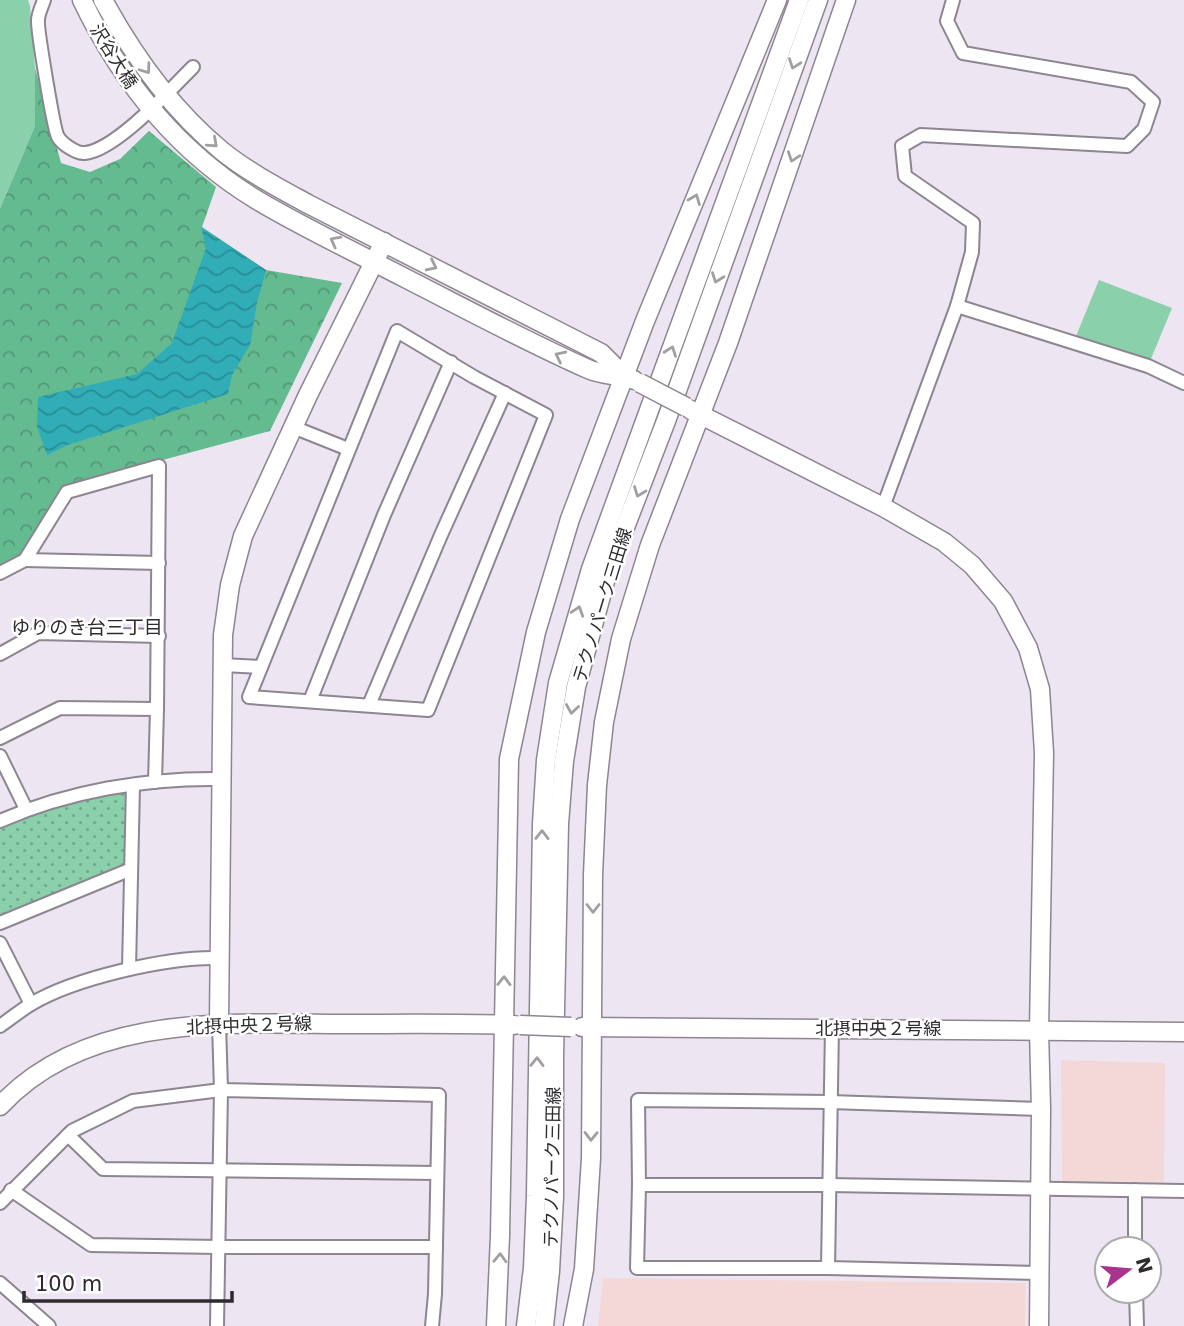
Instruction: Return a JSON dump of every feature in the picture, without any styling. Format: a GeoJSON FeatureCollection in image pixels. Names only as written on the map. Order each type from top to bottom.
{"type":"FeatureCollection","features":[{"type":"Feature","properties":{"kind":"main road","name":"沢谷大橋"},"geometry":{"type":"LineString","coordinates":[[82,0],[101,39],[138,95],[165,126],[215,171],[258,200],[374,262],[592,371],[632,379]]}},
{"type":"Feature","properties":{"kind":"main road","name":"沢谷大橋"},"geometry":{"type":"LineString","coordinates":[[103,0],[124,40],[165,95],[190,122],[233,159],[286,191],[601,353],[632,379]]}},
{"type":"Feature","properties":{"kind":"main road"},"geometry":{"type":"LineString","coordinates":[[496,1326],[511,1025],[509,759],[540,620],[570,519],[632,379],[645,321],[777,0]]}},
{"type":"Feature","properties":{"kind":"main road","name":"テクノパーク三田線"},"geometry":{"type":"LineString","coordinates":[[526,1326],[533,1268],[536,1196],[542,824],[546,760],[558,683],[591,569],[799,0]]}},
{"type":"Feature","properties":{"kind":"main road","name":"テクノパーク三田線"},"geometry":{"type":"LineString","coordinates":[[544,1326],[554,1198],[559,824],[564,761],[576,687],[607,574],[666,421],[818,0]]}},
{"type":"Feature","properties":{"kind":"main road"},"geometry":{"type":"LineString","coordinates":[[573,1326],[584,1269],[591,1158],[593,875],[597,785],[604,722],[621,639],[693,411],[781,192],[846,0]]}},
{"type":"Feature","properties":{"kind":"main road"},"geometry":{"type":"LineString","coordinates":[[219,1023],[223,635],[230,585],[243,536],[384,242]]}},
{"type":"Feature","properties":{"kind":"main road"},"geometry":{"type":"LineString","coordinates":[[632,379],[883,507],[944,542],[972,565],[1003,601],[1028,648],[1037,679],[1044,728],[1045,762],[1039,1030],[1039,1326]]}},
{"type":"Feature","properties":{"kind":"main road","name":"北摂中央２号線"},"geometry":{"type":"LineString","coordinates":[[0,1106],[18,1086],[48,1068],[101,1043],[157,1030],[219,1023],[1184,1032]]}},
{"type":"Feature","properties":{"kind":"street"},"geometry":{"type":"LineString","coordinates":[[44,0],[37,21],[58,137],[74,151],[84,153],[106,145],[151,109],[193,67]]}},
{"type":"Feature","properties":{"kind":"street"},"geometry":{"type":"LineString","coordinates":[[883,507],[957,306],[972,251],[973,223],[905,176],[902,146],[921,135],[1126,146],[1144,129],[1153,102],[1131,82],[963,53],[947,21],[953,0]]}},
{"type":"Feature","properties":{"kind":"street"},"geometry":{"type":"LineString","coordinates":[[957,306],[1149,366],[1184,383]]}},
{"type":"Feature","properties":{"kind":"street"},"geometry":{"type":"LineString","coordinates":[[397,331],[505,393],[546,415],[428,710],[249,697],[397,331]]}},
{"type":"Feature","properties":{"kind":"street"},"geometry":{"type":"LineString","coordinates":[[310,701],[384,515],[451,362]]}},
{"type":"Feature","properties":{"kind":"street"},"geometry":{"type":"LineString","coordinates":[[369,705],[505,393]]}},
{"type":"Feature","properties":{"kind":"street"},"geometry":{"type":"LineString","coordinates":[[293,427],[348,449]]}},
{"type":"Feature","properties":{"kind":"street"},"geometry":{"type":"LineString","coordinates":[[25,560],[66,492],[159,466],[159,636],[155,782]]}},
{"type":"Feature","properties":{"kind":"street"},"geometry":{"type":"LineString","coordinates":[[0,573],[25,560],[159,563]]}},
{"type":"Feature","properties":{"kind":"street"},"geometry":{"type":"LineString","coordinates":[[0,654],[38,634],[159,636]]}},
{"type":"Feature","properties":{"kind":"street"},"geometry":{"type":"LineString","coordinates":[[223,666],[261,667]]}},
{"type":"Feature","properties":{"kind":"street"},"geometry":{"type":"LineString","coordinates":[[0,738],[60,708],[157,709]]}},
{"type":"Feature","properties":{"kind":"street"},"geometry":{"type":"LineString","coordinates":[[0,756],[26,809]]}},
{"type":"Feature","properties":{"kind":"street"},"geometry":{"type":"LineString","coordinates":[[0,821],[26,809],[62,799],[133,785],[220,779]]}},
{"type":"Feature","properties":{"kind":"street"},"geometry":{"type":"LineString","coordinates":[[128,969],[133,785]]}},
{"type":"Feature","properties":{"kind":"street"},"geometry":{"type":"LineString","coordinates":[[0,923],[130,870]]}},
{"type":"Feature","properties":{"kind":"street"},"geometry":{"type":"LineString","coordinates":[[0,943],[32,1004]]}},
{"type":"Feature","properties":{"kind":"street"},"geometry":{"type":"LineString","coordinates":[[0,1026],[32,1004],[62,990],[128,969],[163,962],[218,957]]}},
{"type":"Feature","properties":{"kind":"street"},"geometry":{"type":"LineString","coordinates":[[217,1326],[219,1023]]}},
{"type":"Feature","properties":{"kind":"street"},"geometry":{"type":"LineString","coordinates":[[828,1268],[832,1027]]}},
{"type":"Feature","properties":{"kind":"street"},"geometry":{"type":"LineString","coordinates":[[0,1203],[68,1135],[133,1101],[220,1090],[439,1095],[432,1326]]}},
{"type":"Feature","properties":{"kind":"street"},"geometry":{"type":"LineString","coordinates":[[1040,1273],[828,1268],[637,1268],[638,1100],[830,1102],[1041,1109]]}},
{"type":"Feature","properties":{"kind":"street"},"geometry":{"type":"LineString","coordinates":[[68,1135],[103,1169],[437,1173]]}},
{"type":"Feature","properties":{"kind":"street"},"geometry":{"type":"LineString","coordinates":[[639,1185],[1184,1191]]}},
{"type":"Feature","properties":{"kind":"street"},"geometry":{"type":"LineString","coordinates":[[11,1190],[91,1245],[436,1247]]}},
{"type":"Feature","properties":{"kind":"street"},"geometry":{"type":"LineString","coordinates":[[1135,1190],[1135,1235]]}},
{"type":"Feature","properties":{"kind":"street"},"geometry":{"type":"LineString","coordinates":[[0,1283],[49,1326]]}},
{"type":"Feature","properties":{"kind":"street"},"geometry":{"type":"LineString","coordinates":[[1136,1305],[1137,1326]]}},
{"type":"Feature","properties":{"kind":"shaded area"},"geometry":{"type":"Polygon","coordinates":[[[1061,1060],[1165,1063],[1164,1182],[1062,1181],[1061,1060]]]}},
{"type":"Feature","properties":{"kind":"shaded area"},"geometry":{"type":"Polygon","coordinates":[[[603,1278],[1026,1283],[1025,1326],[598,1326],[603,1278]]]}},
{"type":"Feature","properties":{"kind":"green space"},"geometry":{"type":"Polygon","coordinates":[[[0,0],[28,0],[30,6],[35,68],[35,126],[0,209],[0,0]]]}},
{"type":"Feature","properties":{"kind":"green space"},"geometry":{"type":"Polygon","coordinates":[[[35,68],[61,163],[90,172],[120,159],[149,131],[216,187],[202,227],[266,270],[342,283],[270,431],[63,487],[21,554],[0,565],[0,209],[35,126],[35,68]]]}},
{"type":"Feature","properties":{"kind":"green space"},"geometry":{"type":"Polygon","coordinates":[[[1099,280],[1172,308],[1148,366],[1074,341],[1099,280]]]}},
{"type":"Feature","properties":{"kind":"green space"},"geometry":{"type":"Polygon","coordinates":[[[133,785],[129,870],[0,923],[0,821],[133,785]]]}},
{"type":"Feature","properties":{"kind":"water"},"geometry":{"type":"Polygon","coordinates":[[[201,227],[266,270],[250,345],[232,375],[228,394],[68,445],[47,455],[37,427],[38,397],[137,374],[172,343],[206,248],[201,227]]]}},
{"type":"Feature","properties":{"kind":"district","name":"ゆりのき台三丁目"},"geometry":{"type":"Point","coordinates":[87,627]}}]}
